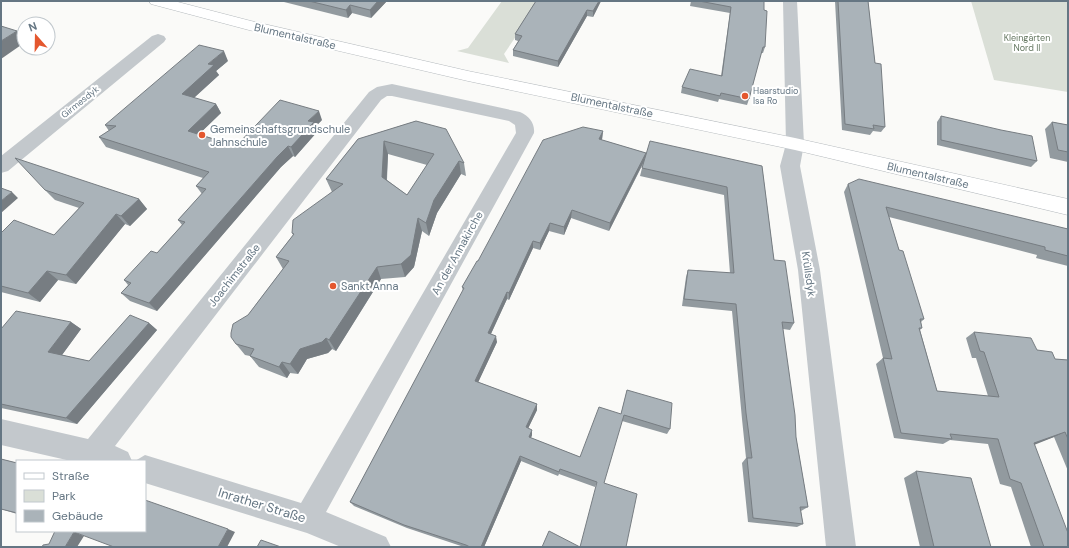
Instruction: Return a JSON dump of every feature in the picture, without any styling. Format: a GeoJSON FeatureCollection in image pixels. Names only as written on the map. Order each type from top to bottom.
{"type":"FeatureCollection","features":[{"type":"Feature","properties":{"kind":"main road","name":"Blumentalstraße"},"geometry":{"type":"LineString","coordinates":[[156,1],[249,25],[468,76],[795,144],[1068,207]]}},
{"type":"Feature","properties":{"kind":"street","name":"Krüllsdyk"},"geometry":{"type":"LineString","coordinates":[[790,1],[795,144],[790,166],[809,270],[841,547]]}},
{"type":"Feature","properties":{"kind":"street","name":"Girmesdyk"},"geometry":{"type":"LineString","coordinates":[[1,166],[158,39]]}},
{"type":"Feature","properties":{"kind":"street","name":"An der Annakirche"},"geometry":{"type":"LineString","coordinates":[[307,519],[525,133],[526,126],[522,119],[514,116],[392,90],[383,91],[375,96]]}},
{"type":"Feature","properties":{"kind":"street","name":"Joachimstraße"},"geometry":{"type":"LineString","coordinates":[[93,453],[375,96]]}},
{"type":"Feature","properties":{"kind":"street"},"geometry":{"type":"LineString","coordinates":[[1,432],[93,453],[116,460]]}},
{"type":"Feature","properties":{"kind":"street","name":"Inrather Straße"},"geometry":{"type":"LineString","coordinates":[[146,469],[307,519],[376,547]]}},
{"type":"Feature","properties":{"kind":"green space"},"geometry":{"type":"Polygon","coordinates":[[[502,1],[540,1],[504,54],[509,63],[457,51],[468,48],[502,1]]]}},
{"type":"Feature","properties":{"kind":"green space","name":"Kleingärten Nord II"},"geometry":{"type":"Polygon","coordinates":[[[971,1],[1068,1],[1068,92],[994,80],[971,1]]]}},
{"type":"Feature","properties":{"kind":"building"},"geometry":{"type":"Polygon","coordinates":[[[309,1],[378,1],[370,10],[350,5],[346,10],[309,1]]]}},
{"type":"Feature","properties":{"kind":"building"},"geometry":{"type":"Polygon","coordinates":[[[536,1],[599,1],[593,11],[587,10],[558,61],[513,50],[522,36],[515,34],[536,1]]]}},
{"type":"Feature","properties":{"kind":"building"},"geometry":{"type":"Polygon","coordinates":[[[699,1],[764,1],[764,10],[767,11],[765,47],[763,47],[749,99],[721,93],[720,96],[682,87],[690,69],[722,76],[731,7],[699,1]]]}},
{"type":"Feature","properties":{"kind":"building"},"geometry":{"type":"Polygon","coordinates":[[[838,1],[868,1],[875,63],[881,64],[885,127],[873,125],[874,129],[845,124],[838,1]]]}},
{"type":"Feature","properties":{"kind":"building"},"geometry":{"type":"Polygon","coordinates":[[[1,26],[16,31],[16,32],[1,41],[1,26]]]}},
{"type":"Feature","properties":{"kind":"building"},"geometry":{"type":"Polygon","coordinates":[[[199,45],[224,51],[208,64],[214,65],[182,94],[216,104],[188,131],[236,146],[280,100],[319,111],[308,121],[314,122],[291,147],[288,146],[277,157],[149,303],[121,293],[131,283],[124,280],[151,251],[157,253],[185,222],[178,220],[206,189],[196,186],[209,172],[99,137],[116,126],[105,125],[199,45]]]}},
{"type":"Feature","properties":{"kind":"building"},"geometry":{"type":"Polygon","coordinates":[[[941,116],[1032,136],[1037,161],[941,140],[941,116]]]}},
{"type":"Feature","properties":{"kind":"building"},"geometry":{"type":"Polygon","coordinates":[[[416,121],[446,129],[464,163],[459,161],[434,200],[426,223],[418,218],[411,255],[401,264],[377,267],[329,340],[326,338],[322,342],[300,349],[290,364],[282,362],[279,367],[250,356],[254,349],[236,344],[231,337],[233,324],[248,315],[289,261],[276,257],[294,234],[292,233],[293,220],[343,184],[326,179],[358,139],[416,121]],[[384,141],[382,177],[407,195],[434,154],[384,141]]]}},
{"type":"Feature","properties":{"kind":"building"},"geometry":{"type":"Polygon","coordinates":[[[1052,122],[1068,125],[1068,152],[1058,150],[1052,122]]]}},
{"type":"Feature","properties":{"kind":"building"},"geometry":{"type":"Polygon","coordinates":[[[583,127],[603,131],[599,139],[646,153],[610,223],[572,210],[564,227],[550,223],[540,243],[533,241],[509,293],[507,292],[488,333],[496,336],[475,381],[537,404],[526,427],[532,430],[529,437],[580,457],[599,407],[621,414],[627,390],[672,403],[670,429],[624,415],[604,483],[637,494],[626,547],[580,547],[597,482],[560,469],[559,472],[520,456],[481,547],[470,547],[404,525],[350,502],[464,288],[462,287],[478,261],[543,140],[583,127]]]}},
{"type":"Feature","properties":{"kind":"building"},"geometry":{"type":"Polygon","coordinates":[[[650,141],[762,166],[774,260],[785,261],[794,323],[782,322],[795,415],[796,437],[808,507],[800,507],[803,524],[753,518],[747,458],[752,458],[746,413],[736,304],[684,299],[688,270],[734,273],[727,187],[642,168],[650,141]]]}},
{"type":"Feature","properties":{"kind":"building"},"geometry":{"type":"Polygon","coordinates":[[[15,158],[139,199],[121,216],[116,214],[66,275],[47,271],[28,293],[1,286],[1,233],[14,220],[54,235],[84,203],[45,190],[15,158]]]}},
{"type":"Feature","properties":{"kind":"building"},"geometry":{"type":"Polygon","coordinates":[[[859,179],[1068,229],[1068,256],[1045,250],[1045,247],[886,207],[899,250],[903,251],[924,319],[920,319],[922,328],[919,328],[937,391],[999,397],[984,352],[980,351],[974,332],[1031,338],[1037,350],[1052,352],[1055,359],[1068,360],[1068,439],[1065,432],[1034,443],[1068,533],[1068,547],[1044,547],[1021,483],[1010,479],[998,439],[950,434],[952,439],[901,433],[883,358],[892,359],[848,184],[859,179]]]}},
{"type":"Feature","properties":{"kind":"building"},"geometry":{"type":"Polygon","coordinates":[[[1,188],[12,192],[1,201],[1,188]]]}},
{"type":"Feature","properties":{"kind":"building"},"geometry":{"type":"Polygon","coordinates":[[[16,311],[71,322],[48,352],[89,361],[130,315],[149,323],[66,418],[1,404],[1,329],[16,311]]]}},
{"type":"Feature","properties":{"kind":"building"},"geometry":{"type":"Polygon","coordinates":[[[1,459],[16,463],[16,513],[1,509],[1,459]]]}},
{"type":"Feature","properties":{"kind":"building"},"geometry":{"type":"Polygon","coordinates":[[[916,471],[971,478],[991,547],[934,547],[916,471]]]}},
{"type":"Feature","properties":{"kind":"building"},"geometry":{"type":"Polygon","coordinates":[[[146,500],[228,529],[218,547],[114,547],[74,532],[146,532],[146,500]]]}},
{"type":"Feature","properties":{"kind":"building"},"geometry":{"type":"Polygon","coordinates":[[[549,531],[580,547],[542,547],[549,531]]]}},
{"type":"Feature","properties":{"kind":"building"},"geometry":{"type":"Polygon","coordinates":[[[55,532],[74,532],[65,547],[42,547],[43,545],[49,544],[55,532]]]}},
{"type":"Feature","properties":{"kind":"building"},"geometry":{"type":"Polygon","coordinates":[[[261,540],[281,547],[257,547],[261,540]]]}},
{"type":"Feature","properties":{"kind":"place","name":"Haarstudio Isa Ro"},"geometry":{"type":"Point","coordinates":[745,96]}},
{"type":"Feature","properties":{"kind":"place","name":"Gemeinschaftsgrundschule Jahnschule"},"geometry":{"type":"Point","coordinates":[202,135]}},
{"type":"Feature","properties":{"kind":"place","name":"Sankt Anna"},"geometry":{"type":"Point","coordinates":[333,286]}}]}
